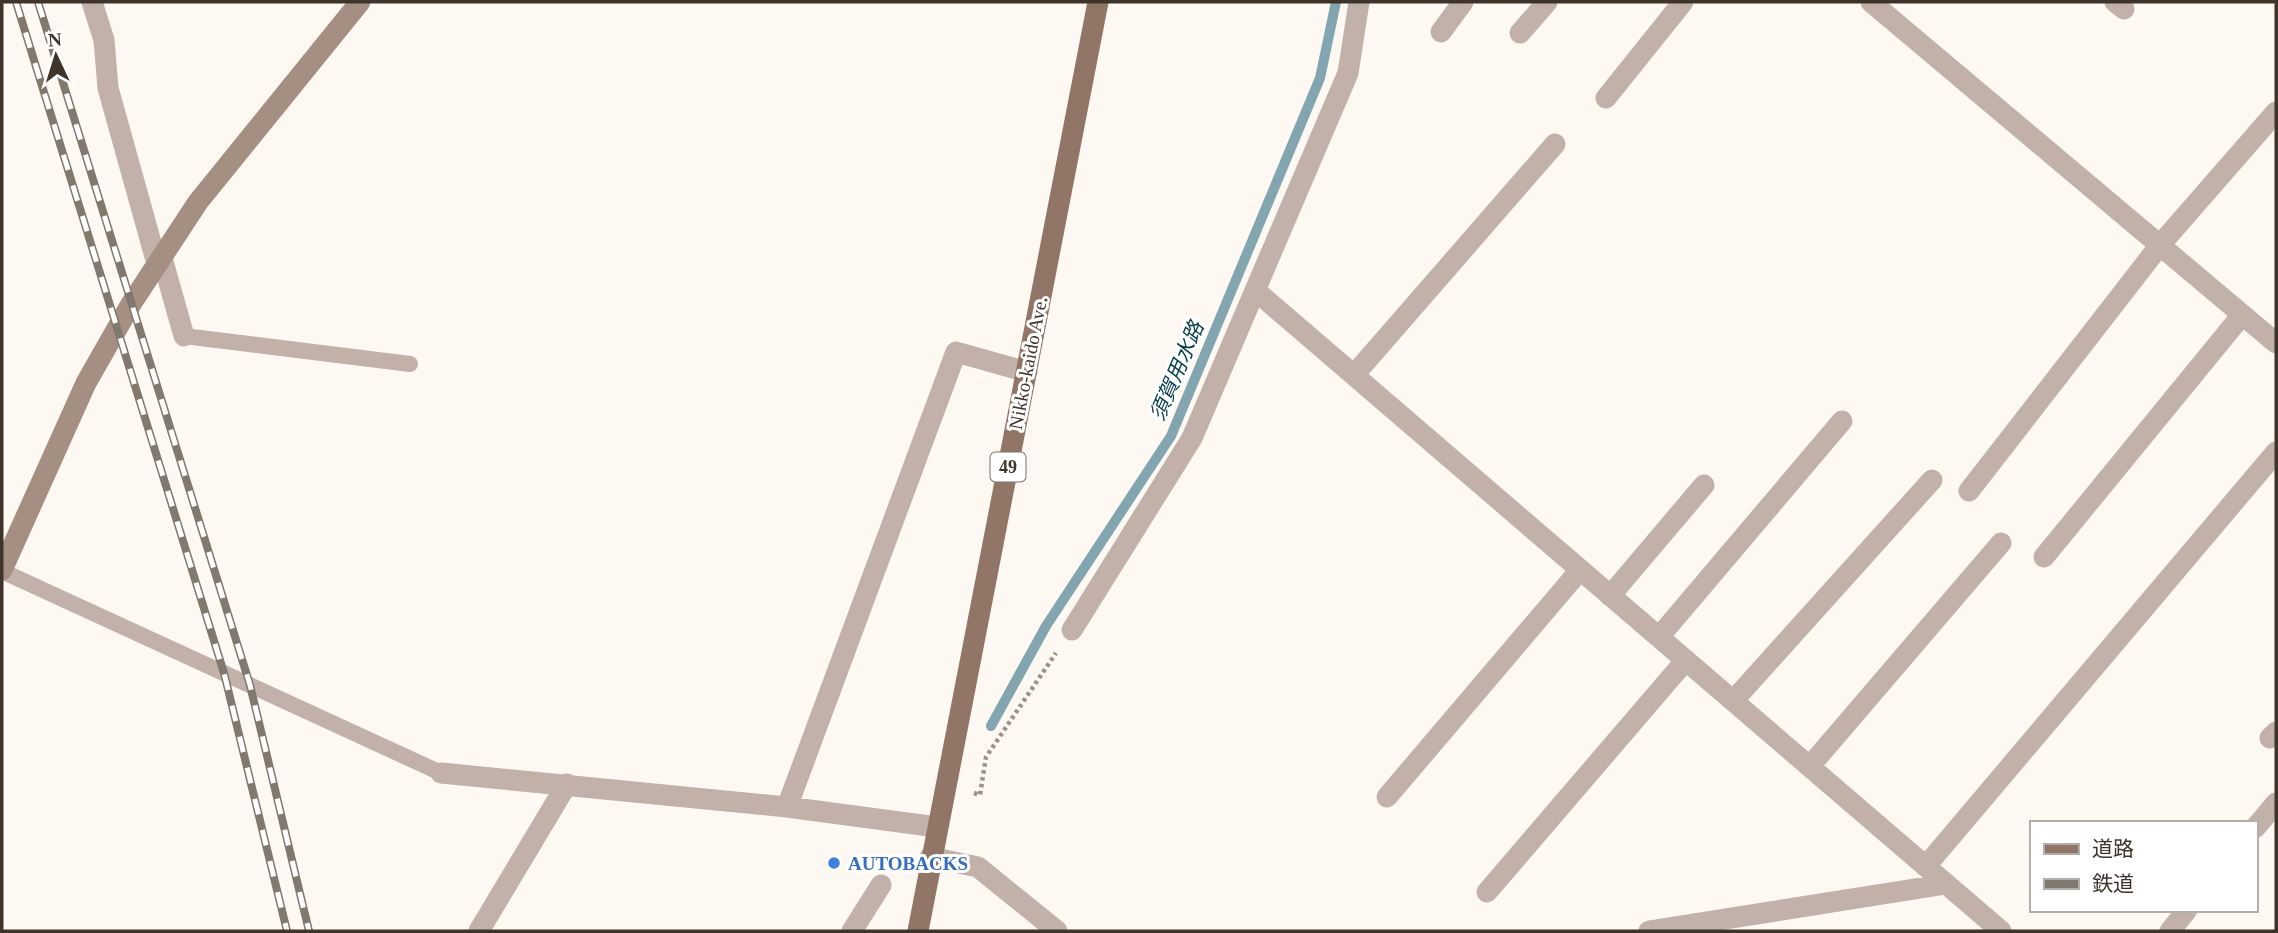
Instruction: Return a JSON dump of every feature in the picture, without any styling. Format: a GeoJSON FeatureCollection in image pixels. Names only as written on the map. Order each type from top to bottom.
{"type":"FeatureCollection","features":[{"type":"Feature","properties":{"kind":"main road","name":"Nikko-kaido Ave."},"geometry":{"type":"LineString","coordinates":[[918,931],[930,857],[1098,2]]}},
{"type":"Feature","properties":{"kind":"street"},"geometry":{"type":"LineString","coordinates":[[92,2],[104,40],[108,88],[184,336]]}},
{"type":"Feature","properties":{"kind":"street"},"geometry":{"type":"LineString","coordinates":[[2,570],[86,383],[160,261],[215,181],[360,2]]}},
{"type":"Feature","properties":{"kind":"street"},"geometry":{"type":"LineString","coordinates":[[1072,630],[1192,438],[1257,292],[1348,73],[1359,2]]}},
{"type":"Feature","properties":{"kind":"street"},"geometry":{"type":"LineString","coordinates":[[1441,32],[1464,2]]}},
{"type":"Feature","properties":{"kind":"street"},"geometry":{"type":"LineString","coordinates":[[1520,33],[1547,2]]}},
{"type":"Feature","properties":{"kind":"street"},"geometry":{"type":"LineString","coordinates":[[1606,98],[1683,2]]}},
{"type":"Feature","properties":{"kind":"street"},"geometry":{"type":"LineString","coordinates":[[1871,2],[2276,343]]}},
{"type":"Feature","properties":{"kind":"street"},"geometry":{"type":"LineString","coordinates":[[1969,491],[2160,245],[2276,112]]}},
{"type":"Feature","properties":{"kind":"street"},"geometry":{"type":"LineString","coordinates":[[1354,375],[1555,144]]}},
{"type":"Feature","properties":{"kind":"street"},"geometry":{"type":"LineString","coordinates":[[1257,292],[2001,931]]}},
{"type":"Feature","properties":{"kind":"street"},"geometry":{"type":"LineString","coordinates":[[2045,557],[2242,315]]}},
{"type":"Feature","properties":{"kind":"street"},"geometry":{"type":"LineString","coordinates":[[787,807],[956,352],[1027,372]]}},
{"type":"Feature","properties":{"kind":"street"},"geometry":{"type":"LineString","coordinates":[[1659,637],[1842,421]]}},
{"type":"Feature","properties":{"kind":"street"},"geometry":{"type":"LineString","coordinates":[[1926,866],[2276,452]]}},
{"type":"Feature","properties":{"kind":"street"},"geometry":{"type":"LineString","coordinates":[[1733,701],[1932,480]]}},
{"type":"Feature","properties":{"kind":"street"},"geometry":{"type":"LineString","coordinates":[[1610,596],[1704,485]]}},
{"type":"Feature","properties":{"kind":"street"},"geometry":{"type":"LineString","coordinates":[[1810,766],[2001,543]]}},
{"type":"Feature","properties":{"kind":"street"},"geometry":{"type":"LineString","coordinates":[[1387,797],[1580,570]]}},
{"type":"Feature","properties":{"kind":"street"},"geometry":{"type":"LineString","coordinates":[[1487,892],[1686,660]]}},
{"type":"Feature","properties":{"kind":"street"},"geometry":{"type":"LineString","coordinates":[[441,773],[787,807],[937,827]]}},
{"type":"Feature","properties":{"kind":"street"},"geometry":{"type":"LineString","coordinates":[[479,931],[567,784]]}},
{"type":"Feature","properties":{"kind":"street"},"geometry":{"type":"LineString","coordinates":[[2257,826],[2276,803]]}},
{"type":"Feature","properties":{"kind":"street"},"geometry":{"type":"LineString","coordinates":[[930,857],[978,867],[1057,931]]}},
{"type":"Feature","properties":{"kind":"street"},"geometry":{"type":"LineString","coordinates":[[1649,931],[1946,884]]}},
{"type":"Feature","properties":{"kind":"street"},"geometry":{"type":"LineString","coordinates":[[852,931],[881,885]]}},
{"type":"Feature","properties":{"kind":"street"},"geometry":{"type":"LineString","coordinates":[[2170,931],[2185,912]]}},
{"type":"Feature","properties":{"kind":"lane"},"geometry":{"type":"LineString","coordinates":[[184,336],[410,364]]}},
{"type":"Feature","properties":{"kind":"lane"},"geometry":{"type":"LineString","coordinates":[[2,570],[441,773]]}},
{"type":"Feature","properties":{"kind":"path"},"geometry":{"type":"LineString","coordinates":[[973,793],[980,795],[986,757],[1072,630]]}},
{"type":"Feature","properties":{"kind":"waterway","name":"須賀用水路"},"geometry":{"type":"LineString","coordinates":[[991,726],[1046,626],[1171,436],[1320,78],[1336,2]]}},
{"type":"Feature","properties":{"kind":"railway"},"geometry":{"type":"LineString","coordinates":[[16,2],[224,673],[287,931]]}},
{"type":"Feature","properties":{"kind":"railway"},"geometry":{"type":"LineString","coordinates":[[38,2],[250,685],[309,931]]}},
{"type":"Feature","properties":{"kind":"place","name":"AUTOBACKS"},"geometry":{"type":"Point","coordinates":[834,863]}}]}
